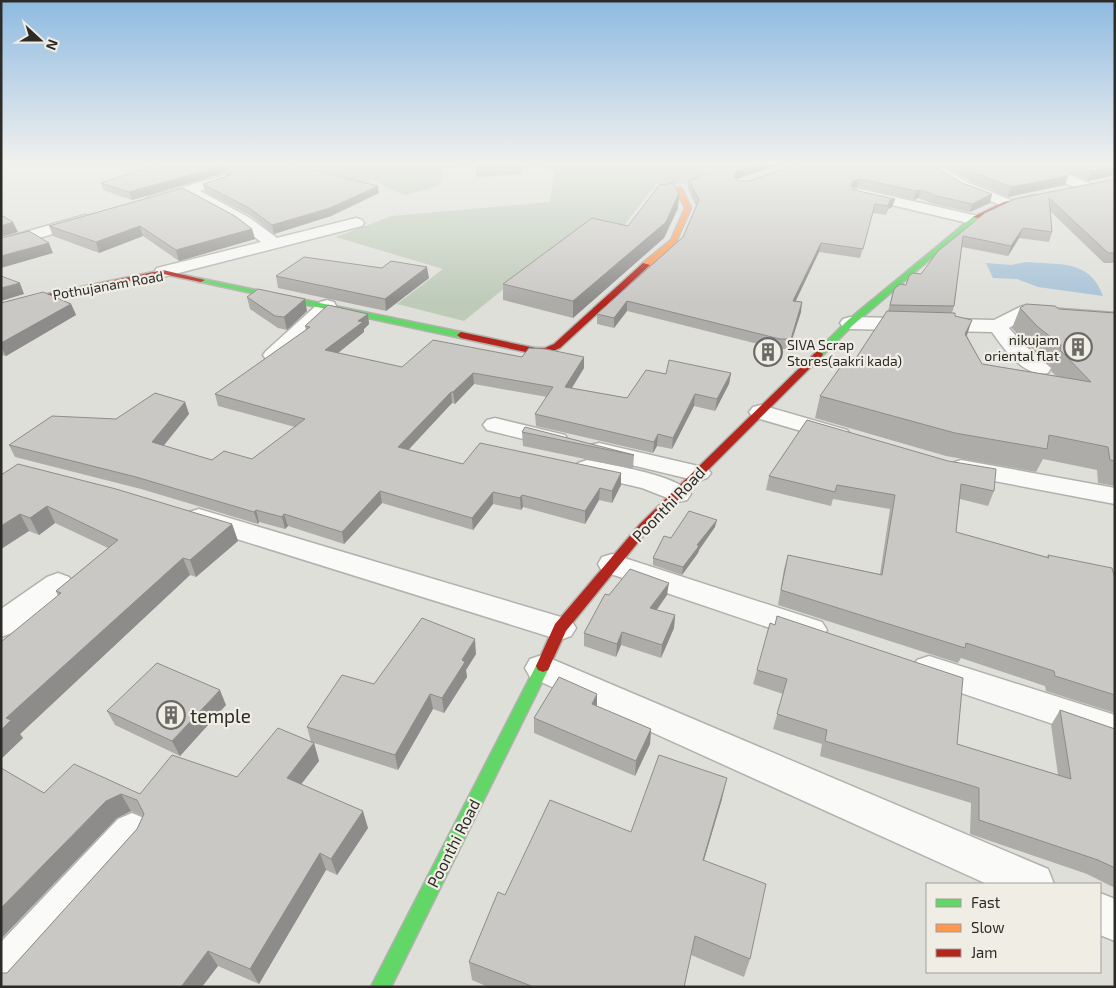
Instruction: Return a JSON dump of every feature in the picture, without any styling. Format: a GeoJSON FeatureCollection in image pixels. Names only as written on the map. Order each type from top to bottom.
{"type":"FeatureCollection","features":[{"type":"Feature","properties":{"kind":"main road","name":"Pothujanam Road"},"geometry":{"type":"LineString","coordinates":[[1,309],[38,298],[163,272],[535,351],[546,351],[557,346],[674,241],[687,210]]}},
{"type":"Feature","properties":{"kind":"main road","name":"Poonthi Road"},"geometry":{"type":"LineString","coordinates":[[380,987],[542,668],[560,628],[612,564],[678,494],[850,323],[972,219],[991,210]]}},
{"type":"Feature","properties":{"kind":"street"},"geometry":{"type":"LineString","coordinates":[[224,210],[244,221],[275,245]]}},
{"type":"Feature","properties":{"kind":"street"},"geometry":{"type":"LineString","coordinates":[[933,210],[972,219]]}},
{"type":"Feature","properties":{"kind":"street"},"geometry":{"type":"LineString","coordinates":[[1,244],[95,217]]}},
{"type":"Feature","properties":{"kind":"street"},"geometry":{"type":"LineString","coordinates":[[163,272],[356,223]]}},
{"type":"Feature","properties":{"kind":"street"},"geometry":{"type":"LineString","coordinates":[[273,355],[327,306]]}},
{"type":"Feature","properties":{"kind":"street"},"geometry":{"type":"LineString","coordinates":[[850,323],[998,326],[1022,312],[1115,319]]}},
{"type":"Feature","properties":{"kind":"street"},"geometry":{"type":"LineString","coordinates":[[998,326],[1017,351],[1026,360],[1040,368]]}},
{"type":"Feature","properties":{"kind":"street"},"geometry":{"type":"LineString","coordinates":[[760,412],[861,441]]}},
{"type":"Feature","properties":{"kind":"street"},"geometry":{"type":"LineString","coordinates":[[495,425],[698,473]]}},
{"type":"Feature","properties":{"kind":"street"},"geometry":{"type":"LineString","coordinates":[[511,452],[650,482],[678,494]]}},
{"type":"Feature","properties":{"kind":"street"},"geometry":{"type":"LineString","coordinates":[[934,462],[1115,496]]}},
{"type":"Feature","properties":{"kind":"street"},"geometry":{"type":"LineString","coordinates":[[178,512],[560,628]]}},
{"type":"Feature","properties":{"kind":"street"},"geometry":{"type":"LineString","coordinates":[[612,564],[840,639]]}},
{"type":"Feature","properties":{"kind":"street"},"geometry":{"type":"LineString","coordinates":[[1,625],[58,584]]}},
{"type":"Feature","properties":{"kind":"street"},"geometry":{"type":"LineString","coordinates":[[906,661],[1115,730]]}},
{"type":"Feature","properties":{"kind":"street"},"geometry":{"type":"LineString","coordinates":[[542,668],[1031,883]]}},
{"type":"Feature","properties":{"kind":"street"},"geometry":{"type":"LineString","coordinates":[[1,975],[132,832]]}},
{"type":"Feature","properties":{"kind":"street"},"geometry":{"type":"LineString","coordinates":[[1101,914],[1115,920]]}},
{"type":"Feature","properties":{"kind":"green space"},"geometry":{"type":"Polygon","coordinates":[[[459,210],[636,210],[620,231],[580,227],[464,321],[397,304],[443,269],[336,237],[392,216],[459,210]]]}},
{"type":"Feature","properties":{"kind":"water"},"geometry":{"type":"Polygon","coordinates":[[[1026,262],[1061,264],[1082,270],[1097,284],[1103,296],[1038,287],[1017,279],[993,278],[986,263],[1011,265],[1026,262]]]}},
{"type":"Feature","properties":{"kind":"building"},"geometry":{"type":"Polygon","coordinates":[[[105,210],[224,210],[252,229],[176,250],[140,226],[96,242],[49,226],[105,210]]]}},
{"type":"Feature","properties":{"kind":"building"},"geometry":{"type":"Polygon","coordinates":[[[252,210],[323,210],[272,225],[252,210]]]}},
{"type":"Feature","properties":{"kind":"building"},"geometry":{"type":"Polygon","coordinates":[[[640,210],[671,210],[666,222],[573,301],[503,284],[592,218],[628,226],[640,210]]]}},
{"type":"Feature","properties":{"kind":"building"},"geometry":{"type":"Polygon","coordinates":[[[695,210],[873,210],[863,249],[821,243],[793,301],[802,302],[791,339],[780,339],[627,301],[614,318],[597,314],[683,237],[695,210]]]}},
{"type":"Feature","properties":{"kind":"building"},"geometry":{"type":"Polygon","coordinates":[[[991,210],[1050,210],[1052,232],[1023,228],[1011,246],[963,236],[954,306],[890,305],[894,289],[900,284],[906,285],[909,276],[913,273],[921,274],[938,251],[991,210]]]}},
{"type":"Feature","properties":{"kind":"building"},"geometry":{"type":"Polygon","coordinates":[[[1062,210],[1115,210],[1115,253],[1108,253],[1062,210]]]}},
{"type":"Feature","properties":{"kind":"building"},"geometry":{"type":"Polygon","coordinates":[[[1,215],[13,222],[1,226],[1,215]]]}},
{"type":"Feature","properties":{"kind":"building"},"geometry":{"type":"Polygon","coordinates":[[[29,231],[49,243],[1,256],[1,238],[29,231]]]}},
{"type":"Feature","properties":{"kind":"building"},"geometry":{"type":"Polygon","coordinates":[[[304,257],[382,268],[391,261],[427,267],[385,299],[276,276],[304,257]]]}},
{"type":"Feature","properties":{"kind":"building"},"geometry":{"type":"Polygon","coordinates":[[[1,276],[20,283],[1,288],[1,276]]]}},
{"type":"Feature","properties":{"kind":"building"},"geometry":{"type":"Polygon","coordinates":[[[258,289],[305,299],[284,317],[275,316],[247,297],[258,289]]]}},
{"type":"Feature","properties":{"kind":"building"},"geometry":{"type":"Polygon","coordinates":[[[43,292],[71,304],[1,343],[1,303],[43,292]]]}},
{"type":"Feature","properties":{"kind":"building"},"geometry":{"type":"Polygon","coordinates":[[[1026,304],[1055,306],[1059,309],[1115,313],[1115,461],[1110,460],[1108,447],[1049,435],[1047,449],[955,433],[820,396],[848,356],[856,358],[887,311],[955,313],[955,316],[972,320],[965,334],[982,364],[1091,382],[1060,350],[1061,345],[1038,327],[1020,308],[1026,304]]]}},
{"type":"Feature","properties":{"kind":"building"},"geometry":{"type":"Polygon","coordinates":[[[328,305],[368,314],[358,321],[363,322],[325,350],[402,367],[433,340],[522,357],[529,348],[546,349],[584,357],[565,387],[627,398],[646,370],[666,374],[669,360],[731,373],[717,399],[695,394],[673,438],[658,434],[654,442],[535,414],[553,387],[473,373],[451,392],[398,447],[463,464],[480,443],[621,473],[612,491],[600,488],[585,511],[522,495],[520,498],[493,492],[472,518],[380,491],[342,532],[284,514],[282,517],[256,510],[254,512],[136,477],[9,445],[52,416],[116,419],[155,393],[185,402],[152,442],[212,460],[224,451],[252,459],[305,419],[215,394],[310,327],[305,326],[328,305]]]}},
{"type":"Feature","properties":{"kind":"building"},"geometry":{"type":"Polygon","coordinates":[[[807,420],[948,461],[996,469],[994,491],[961,484],[956,532],[1049,558],[1048,555],[1112,568],[1115,579],[1115,695],[1055,676],[1054,671],[966,643],[965,648],[781,590],[788,555],[882,575],[895,495],[837,485],[835,492],[769,476],[807,420]]]}},
{"type":"Feature","properties":{"kind":"building"},"geometry":{"type":"Polygon","coordinates":[[[525,427],[634,455],[522,432],[525,427]]]}},
{"type":"Feature","properties":{"kind":"building"},"geometry":{"type":"Polygon","coordinates":[[[18,464],[116,489],[232,524],[190,560],[183,558],[6,718],[11,720],[1,730],[1,642],[61,593],[56,591],[118,540],[47,506],[30,518],[20,514],[1,526],[1,475],[18,464]]]}},
{"type":"Feature","properties":{"kind":"building"},"geometry":{"type":"Polygon","coordinates":[[[689,511],[717,520],[697,545],[699,546],[683,567],[653,558],[664,536],[671,538],[689,511]]]}},
{"type":"Feature","properties":{"kind":"building"},"geometry":{"type":"Polygon","coordinates":[[[630,569],[669,583],[650,608],[675,615],[662,645],[622,632],[617,644],[584,633],[605,594],[609,595],[630,569]]]}},
{"type":"Feature","properties":{"kind":"building"},"geometry":{"type":"Polygon","coordinates":[[[777,616],[963,678],[957,744],[1071,779],[1060,710],[1115,729],[1115,868],[1098,860],[979,820],[979,788],[825,741],[827,730],[777,714],[787,679],[757,670],[770,623],[775,625],[777,616]]]}},
{"type":"Feature","properties":{"kind":"building"},"geometry":{"type":"Polygon","coordinates":[[[422,618],[475,639],[462,660],[465,662],[442,698],[430,694],[395,755],[307,727],[342,675],[374,684],[422,618]]]}},
{"type":"Feature","properties":{"kind":"building","name":"temple"},"geometry":{"type":"Polygon","coordinates":[[[157,663],[220,690],[172,741],[107,711],[157,663]]]}},
{"type":"Feature","properties":{"kind":"building"},"geometry":{"type":"Polygon","coordinates":[[[559,677],[597,694],[592,704],[651,729],[636,761],[534,718],[559,677]]]}},
{"type":"Feature","properties":{"kind":"building"},"geometry":{"type":"Polygon","coordinates":[[[278,728],[314,743],[287,778],[363,811],[331,859],[320,853],[250,969],[208,951],[181,987],[1,987],[1,973],[7,973],[137,829],[144,814],[137,800],[121,794],[106,801],[1,908],[1,768],[44,793],[74,764],[140,794],[172,755],[237,777],[278,728]]]}},
{"type":"Feature","properties":{"kind":"building"},"geometry":{"type":"Polygon","coordinates":[[[659,755],[727,778],[703,860],[766,884],[750,959],[695,936],[684,987],[534,987],[469,962],[498,892],[505,895],[550,800],[631,832],[659,755]]]}},
{"type":"Feature","properties":{"kind":"traffic: fast"},"geometry":{"type":"LineString","coordinates":[[819,354],[850,323],[976,217]]}},
{"type":"Feature","properties":{"kind":"traffic: fast"},"geometry":{"type":"LineString","coordinates":[[201,280],[461,335]]}},
{"type":"Feature","properties":{"kind":"traffic: fast"},"geometry":{"type":"LineString","coordinates":[[381,987],[543,666]]}},
{"type":"Feature","properties":{"kind":"traffic: slow"},"geometry":{"type":"LineString","coordinates":[[646,265],[674,241],[687,210]]}},
{"type":"Feature","properties":{"kind":"traffic: jam"},"geometry":{"type":"LineString","coordinates":[[976,217],[991,210]]}},
{"type":"Feature","properties":{"kind":"traffic: jam"},"geometry":{"type":"LineString","coordinates":[[461,335],[535,351],[546,351],[557,346],[646,265]]}},
{"type":"Feature","properties":{"kind":"traffic: jam"},"geometry":{"type":"LineString","coordinates":[[1,309],[38,298],[163,272],[201,280]]}},
{"type":"Feature","properties":{"kind":"traffic: jam"},"geometry":{"type":"LineString","coordinates":[[543,666],[560,628],[644,527],[819,354]]}},
{"type":"Feature","properties":{"kind":"place","name":"nikujam oriental flat"},"geometry":{"type":"Point","coordinates":[1078,347]}},
{"type":"Feature","properties":{"kind":"place","name":"SIVA Scrap Stores(aakri kada)"},"geometry":{"type":"Point","coordinates":[768,352]}},
{"type":"Feature","properties":{"kind":"place","name":"temple"},"geometry":{"type":"Point","coordinates":[171,715]}}]}
